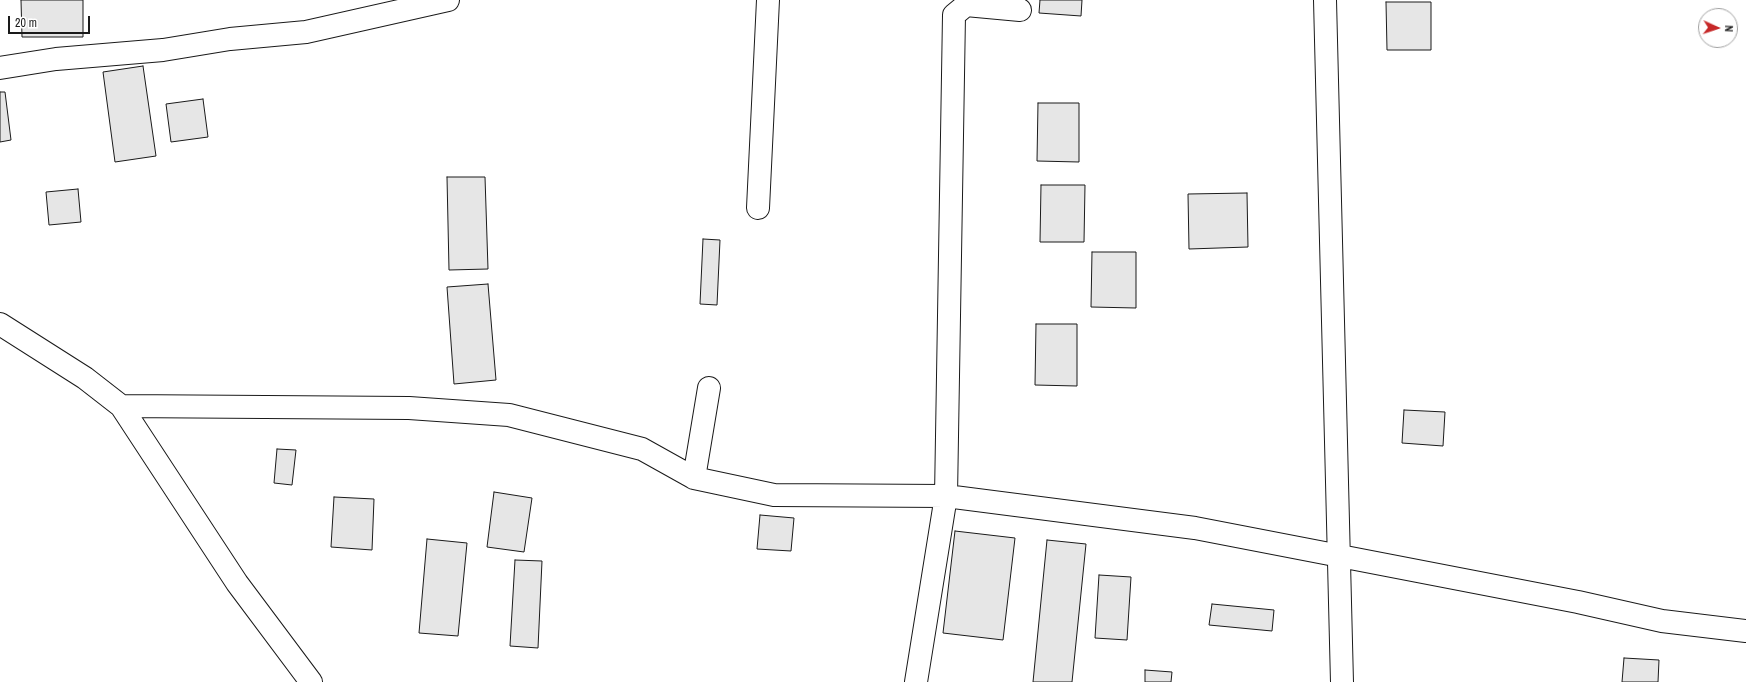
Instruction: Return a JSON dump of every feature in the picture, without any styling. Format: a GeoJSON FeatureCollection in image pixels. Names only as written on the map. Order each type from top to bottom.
{"type":"FeatureCollection","features":[{"type":"Feature","properties":{"kind":"street"},"geometry":{"type":"LineString","coordinates":[[0,68],[56,59],[163,50],[230,39],[306,32],[448,0]]}},
{"type":"Feature","properties":{"kind":"street"},"geometry":{"type":"LineString","coordinates":[[758,208],[768,0]]}},
{"type":"Feature","properties":{"kind":"street"},"geometry":{"type":"LineString","coordinates":[[1325,0],[1337,555],[1342,682]]}},
{"type":"Feature","properties":{"kind":"street"},"geometry":{"type":"LineString","coordinates":[[916,682],[946,496],[954,15],[966,5],[1020,10]]}},
{"type":"Feature","properties":{"kind":"street"},"geometry":{"type":"LineString","coordinates":[[0,324],[85,378],[121,406],[238,583],[311,682]]}},
{"type":"Feature","properties":{"kind":"street"},"geometry":{"type":"LineString","coordinates":[[694,478],[709,388]]}},
{"type":"Feature","properties":{"kind":"street"},"geometry":{"type":"LineString","coordinates":[[121,406],[409,408],[509,415],[642,449],[694,478],[774,494],[946,496],[1195,528],[1578,602],[1662,621],[1746,631]]}},
{"type":"Feature","properties":{"kind":"building"},"geometry":{"type":"Polygon","coordinates":[[[21,0],[83,0],[83,37],[22,37],[21,0]]]}},
{"type":"Feature","properties":{"kind":"building"},"geometry":{"type":"Polygon","coordinates":[[[1040,0],[1082,0],[1081,16],[1039,13],[1040,0]]]}},
{"type":"Feature","properties":{"kind":"building"},"geometry":{"type":"Polygon","coordinates":[[[1386,2],[1431,2],[1431,50],[1387,50],[1386,2]]]}},
{"type":"Feature","properties":{"kind":"building"},"geometry":{"type":"Polygon","coordinates":[[[143,66],[156,156],[115,162],[103,72],[143,66]]]}},
{"type":"Feature","properties":{"kind":"building"},"geometry":{"type":"Polygon","coordinates":[[[0,92],[5,92],[11,140],[0,142],[0,92]]]}},
{"type":"Feature","properties":{"kind":"building"},"geometry":{"type":"Polygon","coordinates":[[[203,99],[208,137],[171,142],[166,104],[203,99]]]}},
{"type":"Feature","properties":{"kind":"building"},"geometry":{"type":"Polygon","coordinates":[[[1038,103],[1079,103],[1079,162],[1037,161],[1038,103]]]}},
{"type":"Feature","properties":{"kind":"building"},"geometry":{"type":"Polygon","coordinates":[[[447,177],[485,177],[488,269],[449,270],[447,177]]]}},
{"type":"Feature","properties":{"kind":"building"},"geometry":{"type":"Polygon","coordinates":[[[1041,185],[1085,185],[1084,242],[1040,242],[1041,185]]]}},
{"type":"Feature","properties":{"kind":"building"},"geometry":{"type":"Polygon","coordinates":[[[78,189],[81,222],[49,225],[46,192],[78,189]]]}},
{"type":"Feature","properties":{"kind":"building"},"geometry":{"type":"Polygon","coordinates":[[[1247,193],[1248,247],[1189,249],[1188,194],[1247,193]]]}},
{"type":"Feature","properties":{"kind":"building"},"geometry":{"type":"Polygon","coordinates":[[[703,239],[720,240],[717,305],[700,304],[703,239]]]}},
{"type":"Feature","properties":{"kind":"building"},"geometry":{"type":"Polygon","coordinates":[[[1092,252],[1136,252],[1136,308],[1091,307],[1092,252]]]}},
{"type":"Feature","properties":{"kind":"building"},"geometry":{"type":"Polygon","coordinates":[[[488,284],[496,380],[454,384],[447,287],[488,284]]]}},
{"type":"Feature","properties":{"kind":"building"},"geometry":{"type":"Polygon","coordinates":[[[1036,324],[1077,324],[1077,386],[1035,385],[1036,324]]]}},
{"type":"Feature","properties":{"kind":"building"},"geometry":{"type":"Polygon","coordinates":[[[1404,410],[1445,412],[1443,446],[1402,443],[1404,410]]]}},
{"type":"Feature","properties":{"kind":"building"},"geometry":{"type":"Polygon","coordinates":[[[277,449],[296,450],[292,485],[274,483],[277,449]]]}},
{"type":"Feature","properties":{"kind":"building"},"geometry":{"type":"Polygon","coordinates":[[[494,492],[532,498],[524,552],[487,547],[494,492]]]}},
{"type":"Feature","properties":{"kind":"building"},"geometry":{"type":"Polygon","coordinates":[[[334,497],[374,499],[372,550],[331,547],[334,497]]]}},
{"type":"Feature","properties":{"kind":"building"},"geometry":{"type":"Polygon","coordinates":[[[760,515],[794,518],[791,551],[757,549],[760,515]]]}},
{"type":"Feature","properties":{"kind":"building"},"geometry":{"type":"Polygon","coordinates":[[[955,531],[1015,538],[1003,640],[943,633],[955,531]]]}},
{"type":"Feature","properties":{"kind":"building"},"geometry":{"type":"Polygon","coordinates":[[[427,539],[467,543],[458,636],[419,633],[427,539]]]}},
{"type":"Feature","properties":{"kind":"building"},"geometry":{"type":"Polygon","coordinates":[[[1047,540],[1086,544],[1072,682],[1033,682],[1047,540]]]}},
{"type":"Feature","properties":{"kind":"building"},"geometry":{"type":"Polygon","coordinates":[[[515,560],[542,561],[538,648],[510,646],[515,560]]]}},
{"type":"Feature","properties":{"kind":"building"},"geometry":{"type":"Polygon","coordinates":[[[1099,575],[1131,577],[1127,640],[1095,638],[1099,575]]]}},
{"type":"Feature","properties":{"kind":"building"},"geometry":{"type":"Polygon","coordinates":[[[1212,604],[1274,610],[1272,631],[1209,625],[1212,604]]]}},
{"type":"Feature","properties":{"kind":"building"},"geometry":{"type":"Polygon","coordinates":[[[1624,658],[1659,660],[1658,682],[1622,682],[1624,658]]]}},
{"type":"Feature","properties":{"kind":"building"},"geometry":{"type":"Polygon","coordinates":[[[1145,670],[1172,672],[1171,682],[1145,682],[1145,670]]]}}]}
